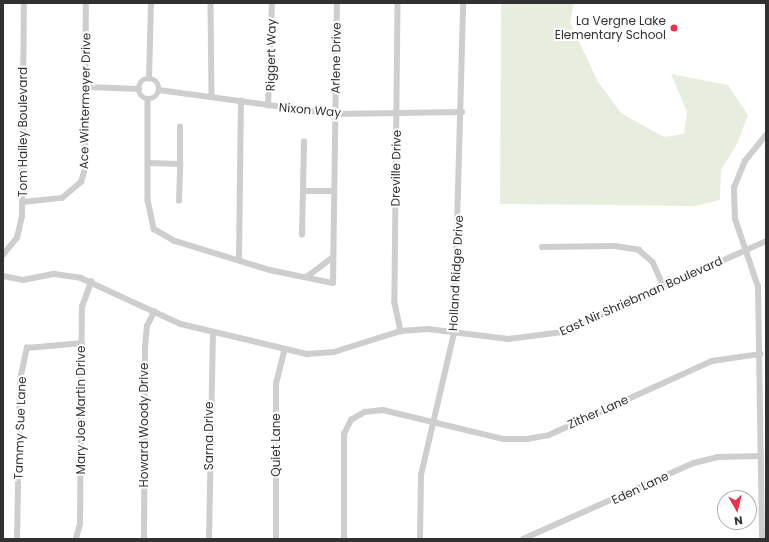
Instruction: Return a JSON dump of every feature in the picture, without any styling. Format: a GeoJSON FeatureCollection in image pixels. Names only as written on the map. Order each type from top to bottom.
{"type":"FeatureCollection","features":[{"type":"Feature","properties":{"kind":"street","name":"Tom Hailey Boulevard"},"geometry":{"type":"LineString","coordinates":[[3,255],[17,238],[23,202],[24,3]]}},
{"type":"Feature","properties":{"kind":"street","name":"Ace Wintermeyer Drive"},"geometry":{"type":"LineString","coordinates":[[23,202],[62,198],[81,182],[85,169],[86,3]]}},
{"type":"Feature","properties":{"kind":"street"},"geometry":{"type":"LineString","coordinates":[[149,79],[151,3]]}},
{"type":"Feature","properties":{"kind":"street"},"geometry":{"type":"LineString","coordinates":[[211,3],[212,97]]}},
{"type":"Feature","properties":{"kind":"street","name":"Riggert Way"},"geometry":{"type":"LineString","coordinates":[[268,106],[272,3]]}},
{"type":"Feature","properties":{"kind":"street","name":"Arlene Drive"},"geometry":{"type":"LineString","coordinates":[[308,276],[333,283],[332,258],[337,3]]}},
{"type":"Feature","properties":{"kind":"street","name":"Dreville Drive"},"geometry":{"type":"LineString","coordinates":[[398,3],[394,302],[401,331]]}},
{"type":"Feature","properties":{"kind":"street","name":"Holland Ridge Drive"},"geometry":{"type":"LineString","coordinates":[[420,539],[421,475],[432,422],[454,333],[462,112],[463,3]]}},
{"type":"Feature","properties":{"kind":"street"},"geometry":{"type":"LineString","coordinates":[[140,89],[142,82],[149,79],[157,82],[159,90],[148,99]]}},
{"type":"Feature","properties":{"kind":"street"},"geometry":{"type":"LineString","coordinates":[[86,87],[140,89],[148,99],[148,200],[154,230],[175,241],[239,260],[308,276],[332,258]]}},
{"type":"Feature","properties":{"kind":"street","name":"Nixon Way"},"geometry":{"type":"LineString","coordinates":[[159,90],[268,106],[336,114],[462,112]]}},
{"type":"Feature","properties":{"kind":"street"},"geometry":{"type":"LineString","coordinates":[[239,260],[241,101]]}},
{"type":"Feature","properties":{"kind":"street"},"geometry":{"type":"LineString","coordinates":[[179,201],[180,127]]}},
{"type":"Feature","properties":{"kind":"street"},"geometry":{"type":"LineString","coordinates":[[762,539],[758,287],[735,219],[734,188],[745,161],[766,135]]}},
{"type":"Feature","properties":{"kind":"street"},"geometry":{"type":"LineString","coordinates":[[302,235],[304,142]]}},
{"type":"Feature","properties":{"kind":"street"},"geometry":{"type":"LineString","coordinates":[[149,163],[180,164]]}},
{"type":"Feature","properties":{"kind":"street"},"geometry":{"type":"LineString","coordinates":[[303,191],[334,191]]}},
{"type":"Feature","properties":{"kind":"street","name":"East Nir Shriebman Boulevard"},"geometry":{"type":"LineString","coordinates":[[3,276],[23,280],[54,274],[91,282],[181,324],[284,351],[307,354],[334,352],[401,331],[428,329],[508,339],[544,337],[582,325],[766,241]]}},
{"type":"Feature","properties":{"kind":"street"},"geometry":{"type":"LineString","coordinates":[[542,247],[615,246],[639,250],[653,262],[664,288]]}},
{"type":"Feature","properties":{"kind":"street","name":"Mary Joe Martin Drive"},"geometry":{"type":"LineString","coordinates":[[76,539],[80,524],[82,307],[91,282]]}},
{"type":"Feature","properties":{"kind":"street","name":"Howard Woody Drive"},"geometry":{"type":"LineString","coordinates":[[144,539],[145,348],[147,326],[154,312]]}},
{"type":"Feature","properties":{"kind":"street","name":"Sarna Drive"},"geometry":{"type":"LineString","coordinates":[[209,539],[213,333]]}},
{"type":"Feature","properties":{"kind":"street","name":"Tammy Sue Lane"},"geometry":{"type":"LineString","coordinates":[[17,539],[20,380],[27,348],[82,343]]}},
{"type":"Feature","properties":{"kind":"street","name":"Quiet Lane"},"geometry":{"type":"LineString","coordinates":[[276,539],[276,384],[284,351]]}},
{"type":"Feature","properties":{"kind":"street","name":"Zither Lane"},"geometry":{"type":"LineString","coordinates":[[344,539],[344,434],[351,420],[366,412],[383,410],[504,439],[541,436],[712,361],[760,354]]}},
{"type":"Feature","properties":{"kind":"street","name":"Eden Lane"},"geometry":{"type":"LineString","coordinates":[[523,539],[694,464],[718,457],[761,456]]}},
{"type":"Feature","properties":{"kind":"green space"},"geometry":{"type":"Polygon","coordinates":[[[501,3],[574,3],[570,22],[598,82],[621,113],[664,137],[684,134],[687,112],[671,74],[728,85],[748,115],[737,144],[721,170],[720,200],[695,206],[500,204],[501,3]]]}},
{"type":"Feature","properties":{"kind":"place","name":"La Vergne Lake Elementary School"},"geometry":{"type":"Point","coordinates":[674,28]}}]}
